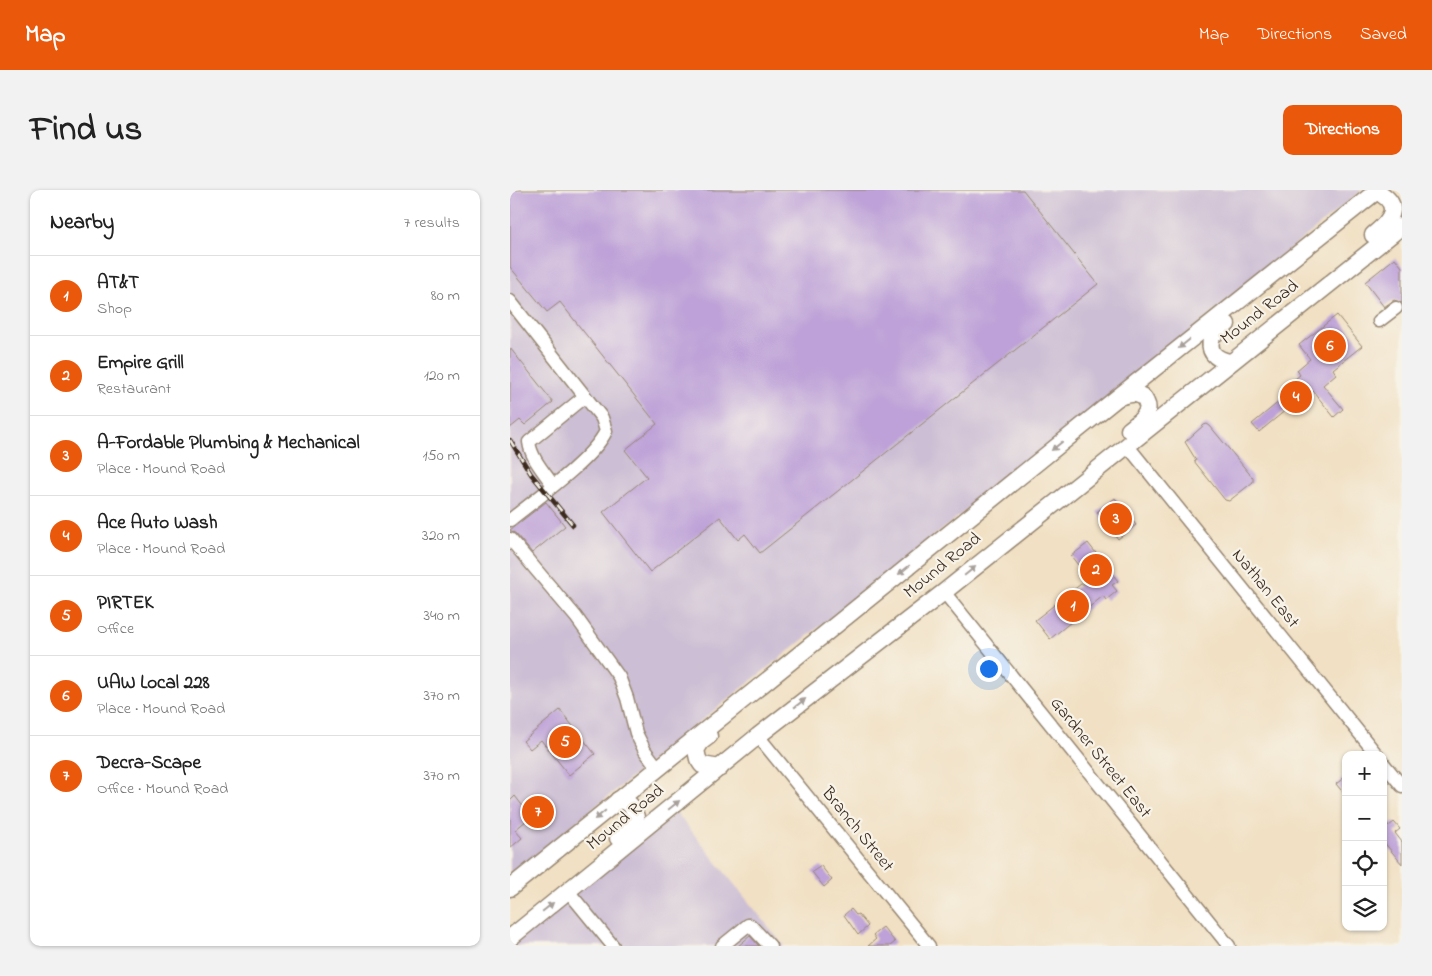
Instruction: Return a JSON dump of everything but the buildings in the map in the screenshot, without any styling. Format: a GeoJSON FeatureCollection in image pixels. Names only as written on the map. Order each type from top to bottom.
{"type":"FeatureCollection","features":[{"type":"Feature","properties":{"kind":"main road","name":"Mound Road"},"geometry":{"type":"LineString","coordinates":[[510,888],[1116,398],[1377,190]]}},
{"type":"Feature","properties":{"kind":"main road"},"geometry":{"type":"LineString","coordinates":[[1248,348],[1266,322],[1394,217],[1395,202],[1388,195],[1377,190]]}},
{"type":"Feature","properties":{"kind":"main road"},"geometry":{"type":"LineString","coordinates":[[1230,362],[1218,359],[1213,355],[1210,342],[1212,336],[1327,245],[1346,216]]}},
{"type":"Feature","properties":{"kind":"main road","name":"Mound Road"},"geometry":{"type":"LineString","coordinates":[[510,938],[758,736],[944,592],[1402,226]]}},
{"type":"Feature","properties":{"kind":"main road"},"geometry":{"type":"LineString","coordinates":[[1024,527],[1025,512],[1137,424],[1148,411],[1146,400],[1141,395],[1130,394],[1116,398]]}},
{"type":"Feature","properties":{"kind":"main road"},"geometry":{"type":"LineString","coordinates":[[720,768],[702,765],[696,750],[701,742],[813,654],[838,624]]}},
{"type":"Feature","properties":{"kind":"main road"},"geometry":{"type":"LineString","coordinates":[[569,890],[574,873],[632,826],[636,817],[634,808],[625,801],[618,800]]}},
{"type":"Feature","properties":{"kind":"street"},"geometry":{"type":"LineString","coordinates":[[510,301],[602,418],[606,431],[602,440],[582,461],[510,520]]}},
{"type":"Feature","properties":{"kind":"street"},"geometry":{"type":"LineString","coordinates":[[1379,321],[1396,308]]}},
{"type":"Feature","properties":{"kind":"street"},"geometry":{"type":"LineString","coordinates":[[553,485],[535,459],[529,442],[585,396]]}},
{"type":"Feature","properties":{"kind":"street","name":"Nathan East"},"geometry":{"type":"LineString","coordinates":[[1127,445],[1374,751]]}},
{"type":"Feature","properties":{"kind":"street"},"geometry":{"type":"LineString","coordinates":[[510,539],[576,617],[618,677],[645,752],[658,768]]}},
{"type":"Feature","properties":{"kind":"street","name":"Gardner Street East"},"geometry":{"type":"LineString","coordinates":[[944,592],[1230,946]]}},
{"type":"Feature","properties":{"kind":"street","name":"Branch Street"},"geometry":{"type":"LineString","coordinates":[[758,736],[929,946]]}},
{"type":"Feature","properties":{"kind":"street"},"geometry":{"type":"LineString","coordinates":[[1387,768],[1402,786]]}},
{"type":"Feature","properties":{"kind":"street"},"geometry":{"type":"LineString","coordinates":[[569,890],[613,946]]}},
{"type":"Feature","properties":{"kind":"street"},"geometry":{"type":"LineString","coordinates":[[722,946],[750,924],[770,946]]}},
{"type":"Feature","properties":{"kind":"shaded area"},"geometry":{"type":"Polygon","coordinates":[[[510,190],[1362,190],[1147,367],[718,707],[510,876],[510,190]]]}},
{"type":"Feature","properties":{"kind":"shaded area"},"geometry":{"type":"Polygon","coordinates":[[[676,812],[784,946],[511,946],[676,812]]]}},
{"type":"Feature","properties":{"kind":"railway"},"geometry":{"type":"LineString","coordinates":[[510,440],[531,474],[573,525]]}},
{"type":"Feature","properties":{"kind":"place","name":"UAW Local 228"},"geometry":{"type":"Point","coordinates":[1330,346]}},
{"type":"Feature","properties":{"kind":"place","name":"Ace Auto Wash"},"geometry":{"type":"Point","coordinates":[1296,397]}},
{"type":"Feature","properties":{"kind":"place","name":"A-Fordable Plumbing & Mechanical"},"geometry":{"type":"Point","coordinates":[1116,519]}},
{"type":"Feature","properties":{"kind":"place","name":"Empire Grill"},"geometry":{"type":"Point","coordinates":[1096,570]}},
{"type":"Feature","properties":{"kind":"place","name":"AT&T"},"geometry":{"type":"Point","coordinates":[1073,606]}},
{"type":"Feature","properties":{"kind":"place","name":"PIRTEK"},"geometry":{"type":"Point","coordinates":[565,742]}},
{"type":"Feature","properties":{"kind":"place","name":"Decra-Scape"},"geometry":{"type":"Point","coordinates":[538,812]}}]}
